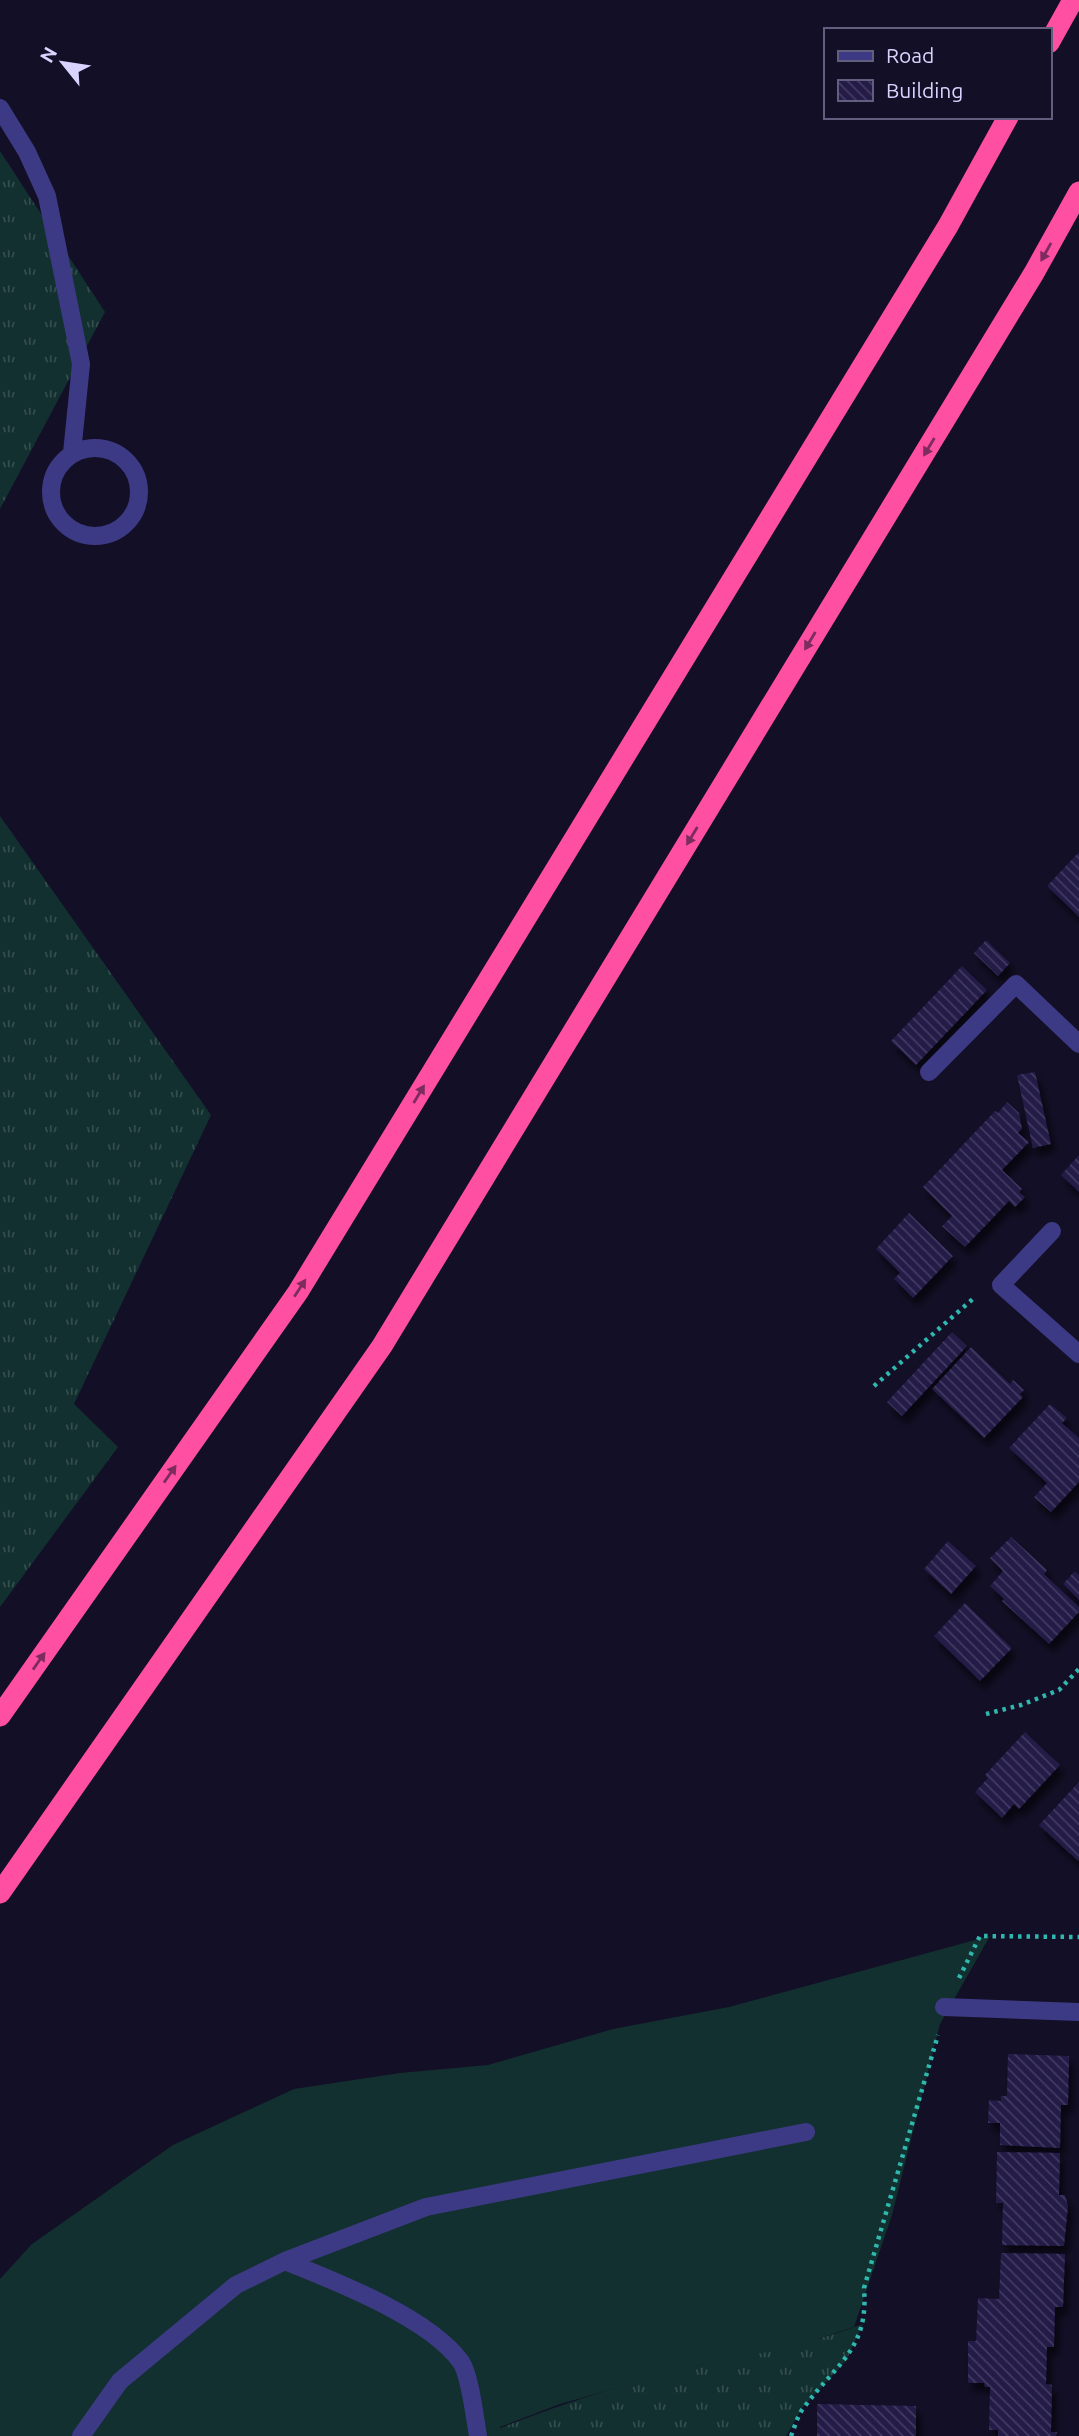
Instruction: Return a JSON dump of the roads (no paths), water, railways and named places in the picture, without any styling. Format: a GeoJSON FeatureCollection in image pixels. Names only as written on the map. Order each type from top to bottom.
{"type":"FeatureCollection","features":[{"type":"Feature","properties":{"kind":"highway"},"geometry":{"type":"LineString","coordinates":[[1051,39],[1073,0]]}},
{"type":"Feature","properties":{"kind":"highway"},"geometry":{"type":"LineString","coordinates":[[0,1716],[298,1292],[934,250],[1007,119]]}},
{"type":"Feature","properties":{"kind":"highway"},"geometry":{"type":"LineString","coordinates":[[0,1893],[382,1346],[1034,273],[1079,192]]}},
{"type":"Feature","properties":{"kind":"street"},"geometry":{"type":"LineString","coordinates":[[0,108],[27,152],[47,196],[81,364],[72,453],[53,476],[51,491],[57,513],[72,529],[86,535],[102,536],[116,531],[127,522],[138,504],[140,485],[135,474],[112,452],[85,448],[72,453]]}},
{"type":"Feature","properties":{"kind":"street"},"geometry":{"type":"LineString","coordinates":[[929,1072],[1016,984],[1079,1044]]}},
{"type":"Feature","properties":{"kind":"street"},"geometry":{"type":"LineString","coordinates":[[1052,1231],[1001,1285],[1079,1354]]}},
{"type":"Feature","properties":{"kind":"street"},"geometry":{"type":"LineString","coordinates":[[944,2007],[1079,2012]]}},
{"type":"Feature","properties":{"kind":"street"},"geometry":{"type":"LineString","coordinates":[[81,2436],[120,2381],[236,2286],[285,2261],[426,2207],[806,2132]]}},
{"type":"Feature","properties":{"kind":"street"},"geometry":{"type":"LineString","coordinates":[[285,2261],[356,2290],[425,2329],[463,2364],[478,2436]]}}]}
